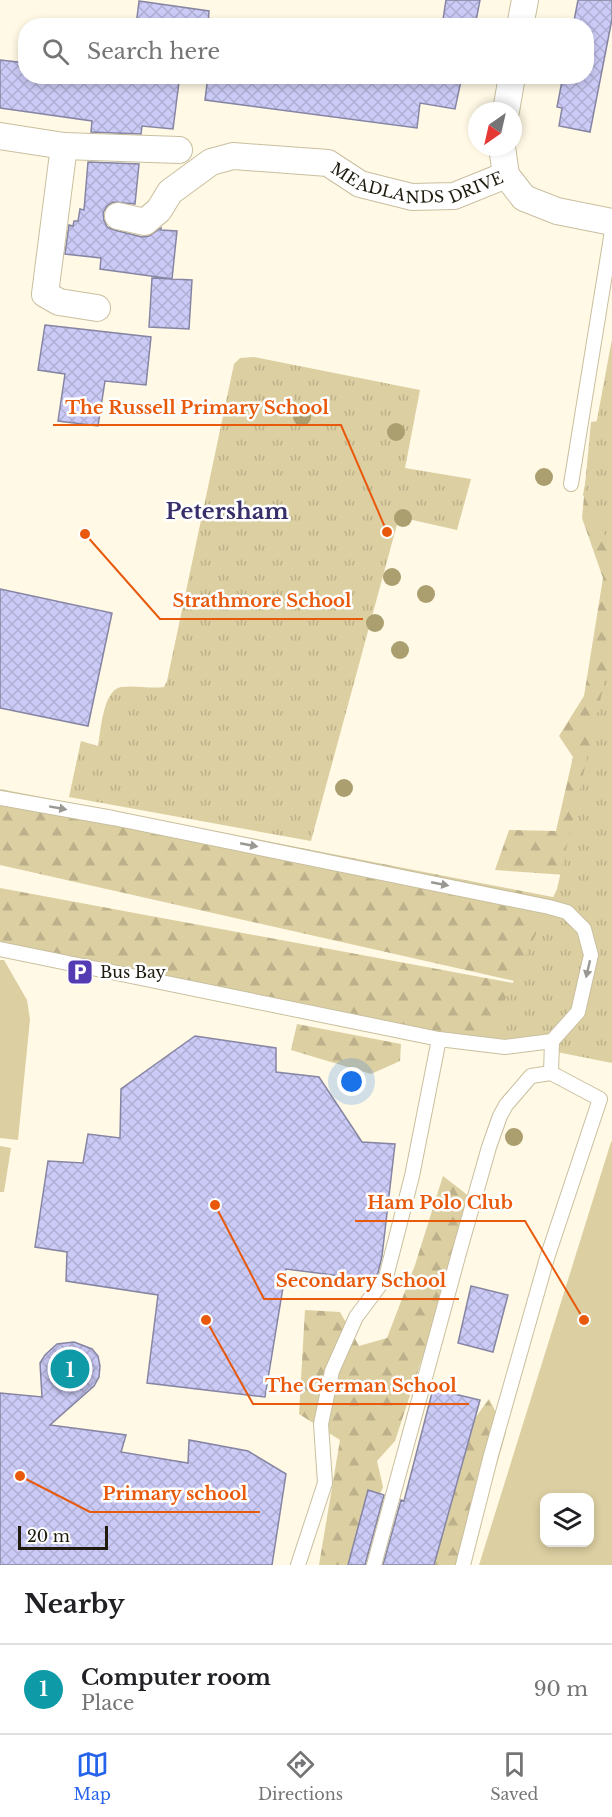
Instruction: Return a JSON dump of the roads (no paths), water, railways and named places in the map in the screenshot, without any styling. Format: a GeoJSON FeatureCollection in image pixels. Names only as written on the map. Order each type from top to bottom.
{"type":"FeatureCollection","features":[{"type":"Feature","properties":{"kind":"street"},"geometry":{"type":"LineString","coordinates":[[522,18],[525,0]]}},
{"type":"Feature","properties":{"kind":"street"},"geometry":{"type":"LineString","coordinates":[[508,102],[511,84]]}},
{"type":"Feature","properties":{"kind":"street"},"geometry":{"type":"LineString","coordinates":[[0,136],[64,146],[179,150]]}},
{"type":"Feature","properties":{"kind":"street"},"geometry":{"type":"LineString","coordinates":[[64,146],[45,294],[59,302],[97,308]]}},
{"type":"Feature","properties":{"kind":"street","name":"MEADLANDS DRIVE"},"geometry":{"type":"LineString","coordinates":[[118,216],[145,222],[159,210],[170,192],[211,162],[233,156],[328,163],[360,184],[412,197],[454,196],[506,175],[524,198],[557,211],[612,222]]}},
{"type":"Feature","properties":{"kind":"street"},"geometry":{"type":"LineString","coordinates":[[503,156],[506,175]]}},
{"type":"Feature","properties":{"kind":"lane"},"geometry":{"type":"LineString","coordinates":[[571,484],[612,231]]}},
{"type":"Feature","properties":{"kind":"lane"},"geometry":{"type":"LineString","coordinates":[[0,798],[136,822],[492,894],[567,912],[584,929],[591,955],[578,1012],[552,1041],[550,1073]]}},
{"type":"Feature","properties":{"kind":"lane"},"geometry":{"type":"LineString","coordinates":[[0,949],[439,1039],[505,1047],[552,1041]]}},
{"type":"Feature","properties":{"kind":"lane"},"geometry":{"type":"LineString","coordinates":[[298,1565],[325,1483],[321,1424],[332,1371],[356,1317],[386,1277],[412,1176],[439,1039]]}},
{"type":"Feature","properties":{"kind":"lane"},"geometry":{"type":"LineString","coordinates":[[374,1565],[462,1242],[500,1116],[506,1105],[531,1076],[550,1073],[606,1101],[547,1258],[494,1444],[463,1565]]}},
{"type":"Feature","properties":{"kind":"place","name":"The Russell Primary School"},"geometry":{"type":"Point","coordinates":[387,532]}},
{"type":"Feature","properties":{"kind":"place","name":"Strathmore School"},"geometry":{"type":"Point","coordinates":[85,534]}},
{"type":"Feature","properties":{"kind":"place","name":"Bus Bay"},"geometry":{"type":"Point","coordinates":[80,972]}},
{"type":"Feature","properties":{"kind":"place","name":"Secondary School"},"geometry":{"type":"Point","coordinates":[215,1205]}},
{"type":"Feature","properties":{"kind":"place","name":"The German School"},"geometry":{"type":"Point","coordinates":[206,1320]}},
{"type":"Feature","properties":{"kind":"place","name":"Ham Polo Club"},"geometry":{"type":"Point","coordinates":[584,1320]}},
{"type":"Feature","properties":{"kind":"place","name":"Computer room"},"geometry":{"type":"Point","coordinates":[70,1369]}},
{"type":"Feature","properties":{"kind":"place","name":"Primary school"},"geometry":{"type":"Point","coordinates":[20,1476]}},
{"type":"Feature","properties":{"kind":"district","name":"Petersham"},"geometry":{"type":"Point","coordinates":[227,511]}}]}
